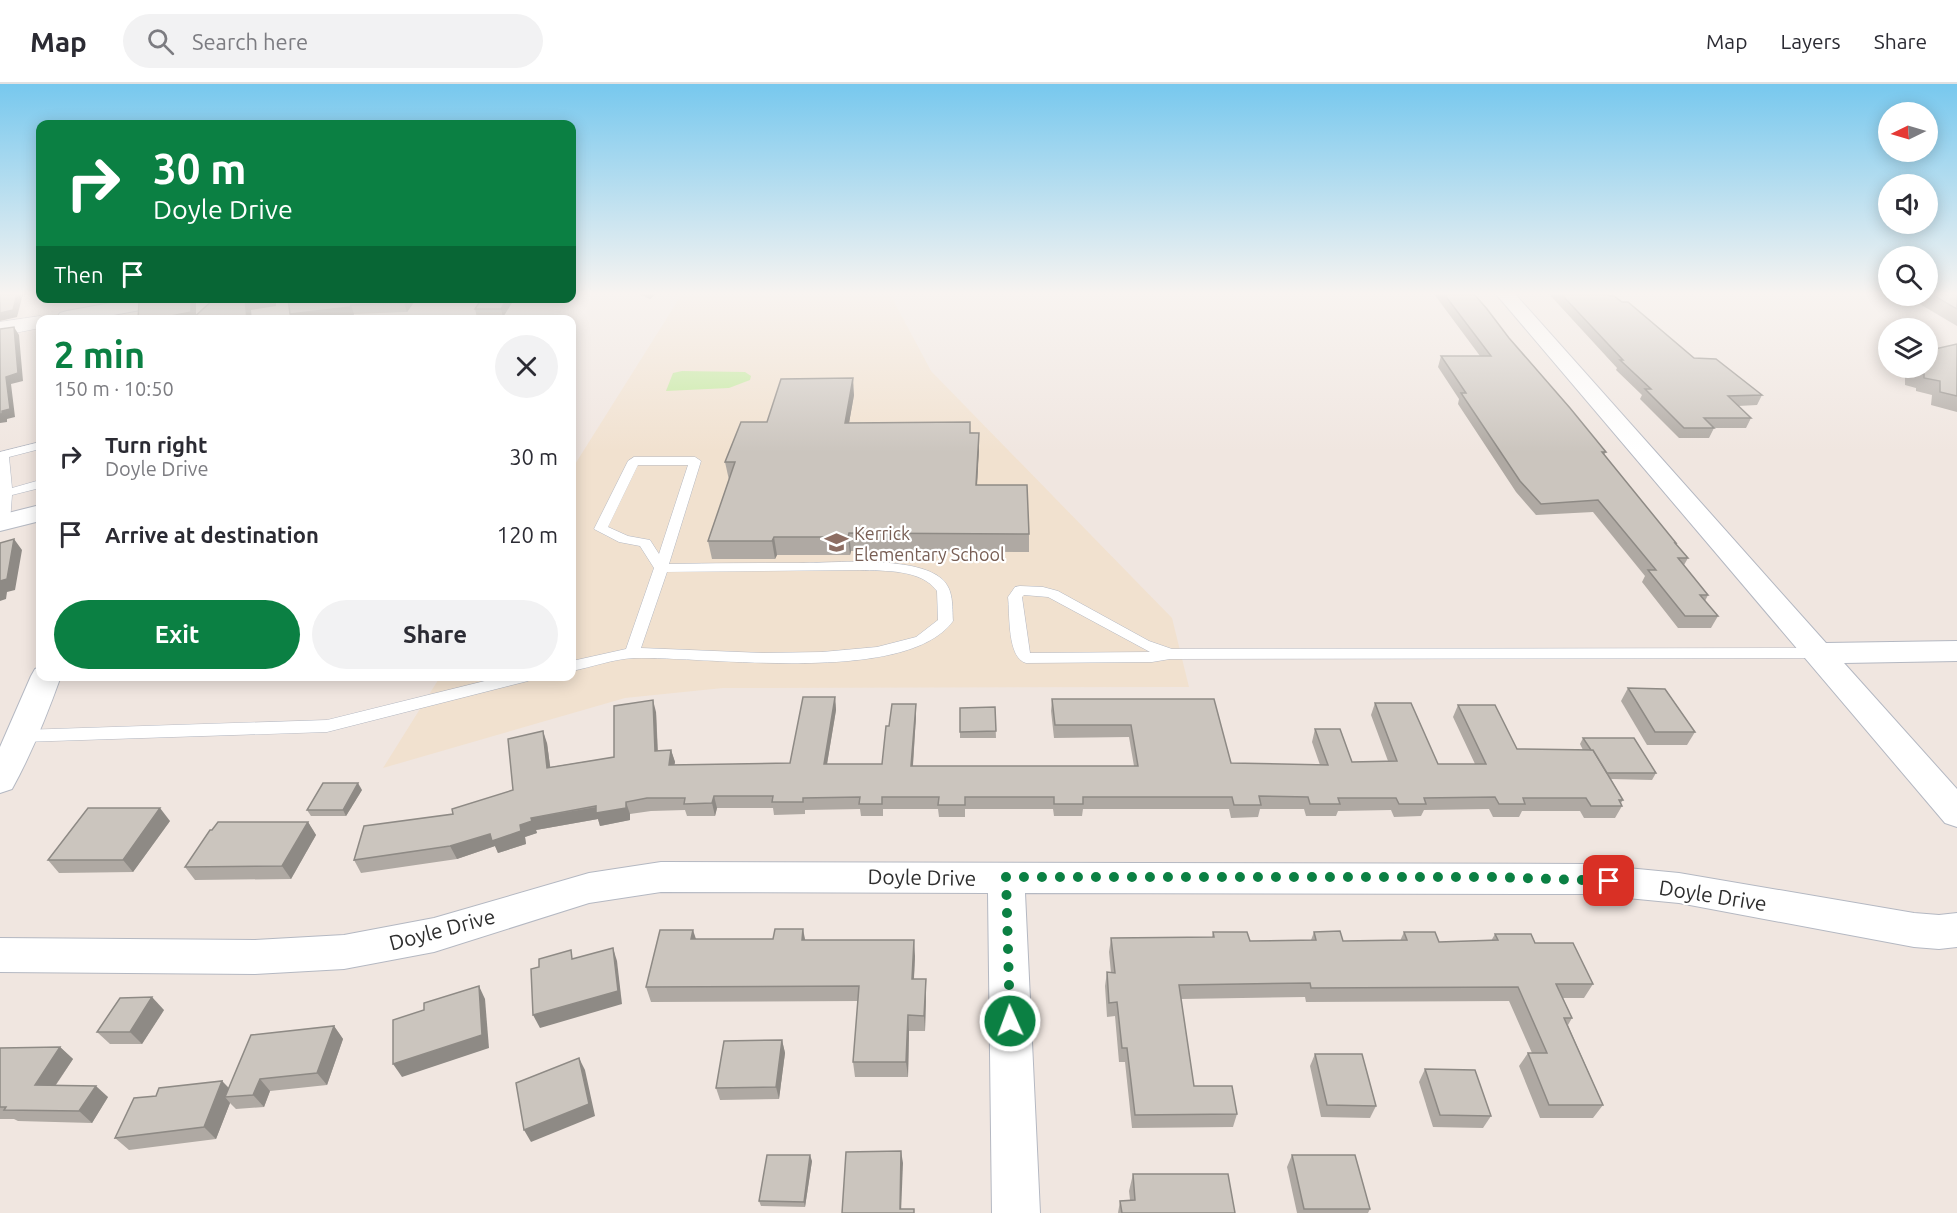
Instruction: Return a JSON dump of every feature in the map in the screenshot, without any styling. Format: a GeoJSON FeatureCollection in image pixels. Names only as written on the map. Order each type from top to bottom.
{"type":"FeatureCollection","features":[{"type":"Feature","properties":{"kind":"street"},"geometry":{"type":"LineString","coordinates":[[1551,347],[1957,813]]}},
{"type":"Feature","properties":{"kind":"street"},"geometry":{"type":"LineString","coordinates":[[1,523],[36,514]]}},
{"type":"Feature","properties":{"kind":"street"},"geometry":{"type":"LineString","coordinates":[[1819,653],[1957,651]]}},
{"type":"Feature","properties":{"kind":"street"},"geometry":{"type":"LineString","coordinates":[[0,780],[22,736],[43,681]]}},
{"type":"Feature","properties":{"kind":"street","name":"Doyle Drive"},"geometry":{"type":"LineString","coordinates":[[0,955],[255,957],[344,952],[434,935],[589,888],[661,877],[1586,879],[1679,888],[1914,930],[1939,932],[1957,930]]}},
{"type":"Feature","properties":{"kind":"street"},"geometry":{"type":"LineString","coordinates":[[1006,877],[1016,1213]]}},
{"type":"Feature","properties":{"kind":"lane"},"geometry":{"type":"LineString","coordinates":[[1,523],[6,493],[2,456],[36,447]]}},
{"type":"Feature","properties":{"kind":"lane"},"geometry":{"type":"LineString","coordinates":[[632,653],[661,568],[695,461],[633,461],[601,529],[624,539],[645,543],[661,568]]}},
{"type":"Feature","properties":{"kind":"lane"},"geometry":{"type":"LineString","coordinates":[[6,493],[36,485]]}},
{"type":"Feature","properties":{"kind":"lane"},"geometry":{"type":"LineString","coordinates":[[576,665],[632,653],[829,658],[885,653],[922,641],[939,631],[947,617],[949,603],[940,584],[927,575],[901,569],[886,567],[661,568]]}},
{"type":"Feature","properties":{"kind":"lane"},"geometry":{"type":"LineString","coordinates":[[1170,654],[1144,644],[1053,594],[1032,590],[1016,592],[1021,654],[1026,658],[1152,657],[1170,654],[1819,653]]}},
{"type":"Feature","properties":{"kind":"lane"},"geometry":{"type":"LineString","coordinates":[[22,736],[327,726],[508,681]]}},
{"type":"Feature","properties":{"kind":"shaded area","name":"Kerrick Elementary School"},"geometry":{"type":"Polygon","coordinates":[[[649,347],[918,347],[931,371],[1172,618],[1189,687],[723,688],[625,698],[383,768],[437,681],[576,681],[576,463],[649,347]]]}},
{"type":"Feature","properties":{"kind":"green space"},"geometry":{"type":"Polygon","coordinates":[[[682,371],[745,372],[751,376],[750,380],[729,388],[666,391],[673,373],[682,371]]]}},
{"type":"Feature","properties":{"kind":"building"},"geometry":{"type":"Polygon","coordinates":[[[0,347],[16,347],[18,373],[6,377],[10,409],[0,414],[0,347]]]}},
{"type":"Feature","properties":{"kind":"building"},"geometry":{"type":"Polygon","coordinates":[[[1484,347],[1517,347],[1606,452],[1602,452],[1688,558],[1678,558],[1708,595],[1700,595],[1718,616],[1685,616],[1648,570],[1656,570],[1598,500],[1541,504],[1520,481],[1461,393],[1466,393],[1441,356],[1491,356],[1484,347]]]}},
{"type":"Feature","properties":{"kind":"building"},"geometry":{"type":"Polygon","coordinates":[[[1610,347],[1681,347],[1694,358],[1716,359],[1762,395],[1728,396],[1751,418],[1704,418],[1714,428],[1684,428],[1645,389],[1651,389],[1620,360],[1623,360],[1610,347]]]}},
{"type":"Feature","properties":{"kind":"building"},"geometry":{"type":"Polygon","coordinates":[[[1957,347],[1957,396],[1940,392],[1940,381],[1924,378],[1938,378],[1938,348],[1957,347]]]}},
{"type":"Feature","properties":{"kind":"building","name":"Kerrick Elementary School"},"geometry":{"type":"Polygon","coordinates":[[[853,378],[845,423],[970,422],[970,433],[979,433],[976,485],[1027,485],[1029,534],[849,533],[848,537],[774,537],[772,541],[708,541],[735,462],[725,462],[741,422],[767,422],[781,379],[853,378]]]}},
{"type":"Feature","properties":{"kind":"building"},"geometry":{"type":"Polygon","coordinates":[[[14,539],[7,579],[0,581],[0,543],[14,539]]]}},
{"type":"Feature","properties":{"kind":"building"},"geometry":{"type":"Polygon","coordinates":[[[1628,688],[1665,689],[1695,732],[1655,732],[1628,688]]]}},
{"type":"Feature","properties":{"kind":"building"},"geometry":{"type":"Polygon","coordinates":[[[803,697],[835,697],[824,764],[882,764],[886,726],[889,726],[892,704],[916,704],[911,766],[1138,766],[1131,725],[1055,725],[1052,699],[1214,699],[1231,763],[1328,765],[1315,729],[1340,729],[1352,762],[1397,761],[1375,703],[1411,703],[1438,764],[1486,764],[1458,705],[1495,705],[1517,749],[1593,750],[1623,800],[1619,800],[1622,806],[1591,806],[1586,798],[1523,798],[1525,804],[1499,804],[1495,797],[1424,798],[1426,804],[1399,804],[1396,798],[1338,798],[1340,804],[1310,804],[1308,797],[1259,796],[1261,805],[1234,805],[1232,797],[1083,797],[1083,804],[1054,804],[1054,797],[965,797],[965,805],[938,805],[939,797],[882,797],[882,804],[859,804],[860,797],[803,798],[803,802],[772,802],[773,796],[714,796],[712,803],[684,804],[685,798],[647,798],[626,802],[626,808],[596,813],[596,806],[531,818],[532,821],[520,825],[521,831],[492,841],[490,834],[450,846],[354,860],[364,826],[453,814],[452,809],[513,790],[508,739],[543,731],[547,768],[614,757],[614,706],[653,700],[655,751],[671,750],[669,765],[790,763],[803,697]]]}},
{"type":"Feature","properties":{"kind":"building"},"geometry":{"type":"Polygon","coordinates":[[[995,707],[996,731],[960,732],[960,708],[995,707]]]}},
{"type":"Feature","properties":{"kind":"building"},"geometry":{"type":"Polygon","coordinates":[[[1583,738],[1634,738],[1656,773],[1607,773],[1583,738]]]}},
{"type":"Feature","properties":{"kind":"building"},"geometry":{"type":"Polygon","coordinates":[[[323,783],[358,783],[343,810],[307,810],[323,783]]]}},
{"type":"Feature","properties":{"kind":"building"},"geometry":{"type":"Polygon","coordinates":[[[88,808],[160,808],[123,860],[48,860],[88,808]]]}},
{"type":"Feature","properties":{"kind":"building"},"geometry":{"type":"Polygon","coordinates":[[[218,822],[308,822],[282,866],[185,867],[218,822]]]}},
{"type":"Feature","properties":{"kind":"building"},"geometry":{"type":"Polygon","coordinates":[[[775,929],[803,929],[802,940],[914,940],[912,979],[926,979],[924,1016],[908,1015],[906,1062],[853,1062],[859,986],[646,987],[660,930],[693,930],[691,939],[773,939],[775,929]]]}},
{"type":"Feature","properties":{"kind":"building"},"geometry":{"type":"Polygon","coordinates":[[[1340,931],[1343,941],[1407,940],[1404,932],[1435,932],[1439,942],[1498,940],[1495,934],[1531,934],[1535,943],[1573,943],[1593,984],[1556,984],[1572,1018],[1564,1018],[1603,1105],[1549,1105],[1528,1053],[1547,1053],[1518,987],[1311,988],[1310,983],[1179,985],[1194,1086],[1232,1086],[1237,1114],[1135,1115],[1127,1048],[1122,1048],[1117,1002],[1109,1003],[1107,972],[1115,973],[1111,938],[1214,937],[1213,932],[1247,932],[1250,941],[1316,940],[1314,932],[1340,931]]]}},
{"type":"Feature","properties":{"kind":"building"},"geometry":{"type":"Polygon","coordinates":[[[613,948],[618,991],[533,1015],[531,969],[539,967],[539,959],[571,950],[572,959],[613,948]]]}},
{"type":"Feature","properties":{"kind":"building"},"geometry":{"type":"Polygon","coordinates":[[[479,986],[482,1035],[393,1064],[393,1020],[424,1010],[424,1003],[479,986]]]}},
{"type":"Feature","properties":{"kind":"building"},"geometry":{"type":"Polygon","coordinates":[[[152,997],[130,1032],[97,1032],[120,998],[152,997]]]}},
{"type":"Feature","properties":{"kind":"building"},"geometry":{"type":"Polygon","coordinates":[[[334,1026],[317,1073],[260,1079],[253,1095],[225,1097],[251,1035],[334,1026]]]}},
{"type":"Feature","properties":{"kind":"building"},"geometry":{"type":"Polygon","coordinates":[[[782,1040],[776,1087],[716,1088],[724,1041],[782,1040]]]}},
{"type":"Feature","properties":{"kind":"building"},"geometry":{"type":"Polygon","coordinates":[[[60,1047],[35,1085],[96,1086],[79,1111],[4,1110],[6,1107],[0,1107],[0,1048],[60,1047]]]}},
{"type":"Feature","properties":{"kind":"building"},"geometry":{"type":"Polygon","coordinates":[[[1315,1054],[1362,1054],[1376,1106],[1327,1105],[1315,1054]]]}},
{"type":"Feature","properties":{"kind":"building"},"geometry":{"type":"Polygon","coordinates":[[[579,1058],[589,1104],[524,1130],[516,1083],[579,1058]]]}},
{"type":"Feature","properties":{"kind":"building"},"geometry":{"type":"Polygon","coordinates":[[[1425,1069],[1475,1070],[1491,1116],[1440,1115],[1425,1069]]]}},
{"type":"Feature","properties":{"kind":"building"},"geometry":{"type":"Polygon","coordinates":[[[222,1081],[204,1127],[115,1138],[134,1098],[156,1096],[159,1088],[222,1081]]]}},
{"type":"Feature","properties":{"kind":"building"},"geometry":{"type":"Polygon","coordinates":[[[901,1151],[900,1209],[914,1209],[914,1213],[842,1213],[846,1152],[901,1151]]]}},
{"type":"Feature","properties":{"kind":"building"},"geometry":{"type":"Polygon","coordinates":[[[767,1155],[810,1155],[804,1202],[759,1201],[767,1155]]]}},
{"type":"Feature","properties":{"kind":"building"},"geometry":{"type":"Polygon","coordinates":[[[1292,1155],[1355,1155],[1370,1209],[1304,1209],[1292,1155]]]}},
{"type":"Feature","properties":{"kind":"building"},"geometry":{"type":"Polygon","coordinates":[[[1133,1174],[1228,1174],[1235,1213],[1122,1213],[1120,1201],[1135,1200],[1133,1174]]]}},
{"type":"Feature","properties":{"kind":"place","name":"Kerrick Elementary School"},"geometry":{"type":"Point","coordinates":[836,543]}},
{"type":"Feature","properties":{"kind":"route"},"geometry":{"type":"LineString","coordinates":[[1010,1021],[1006,877],[1492,877],[1609,881]]}}]}
